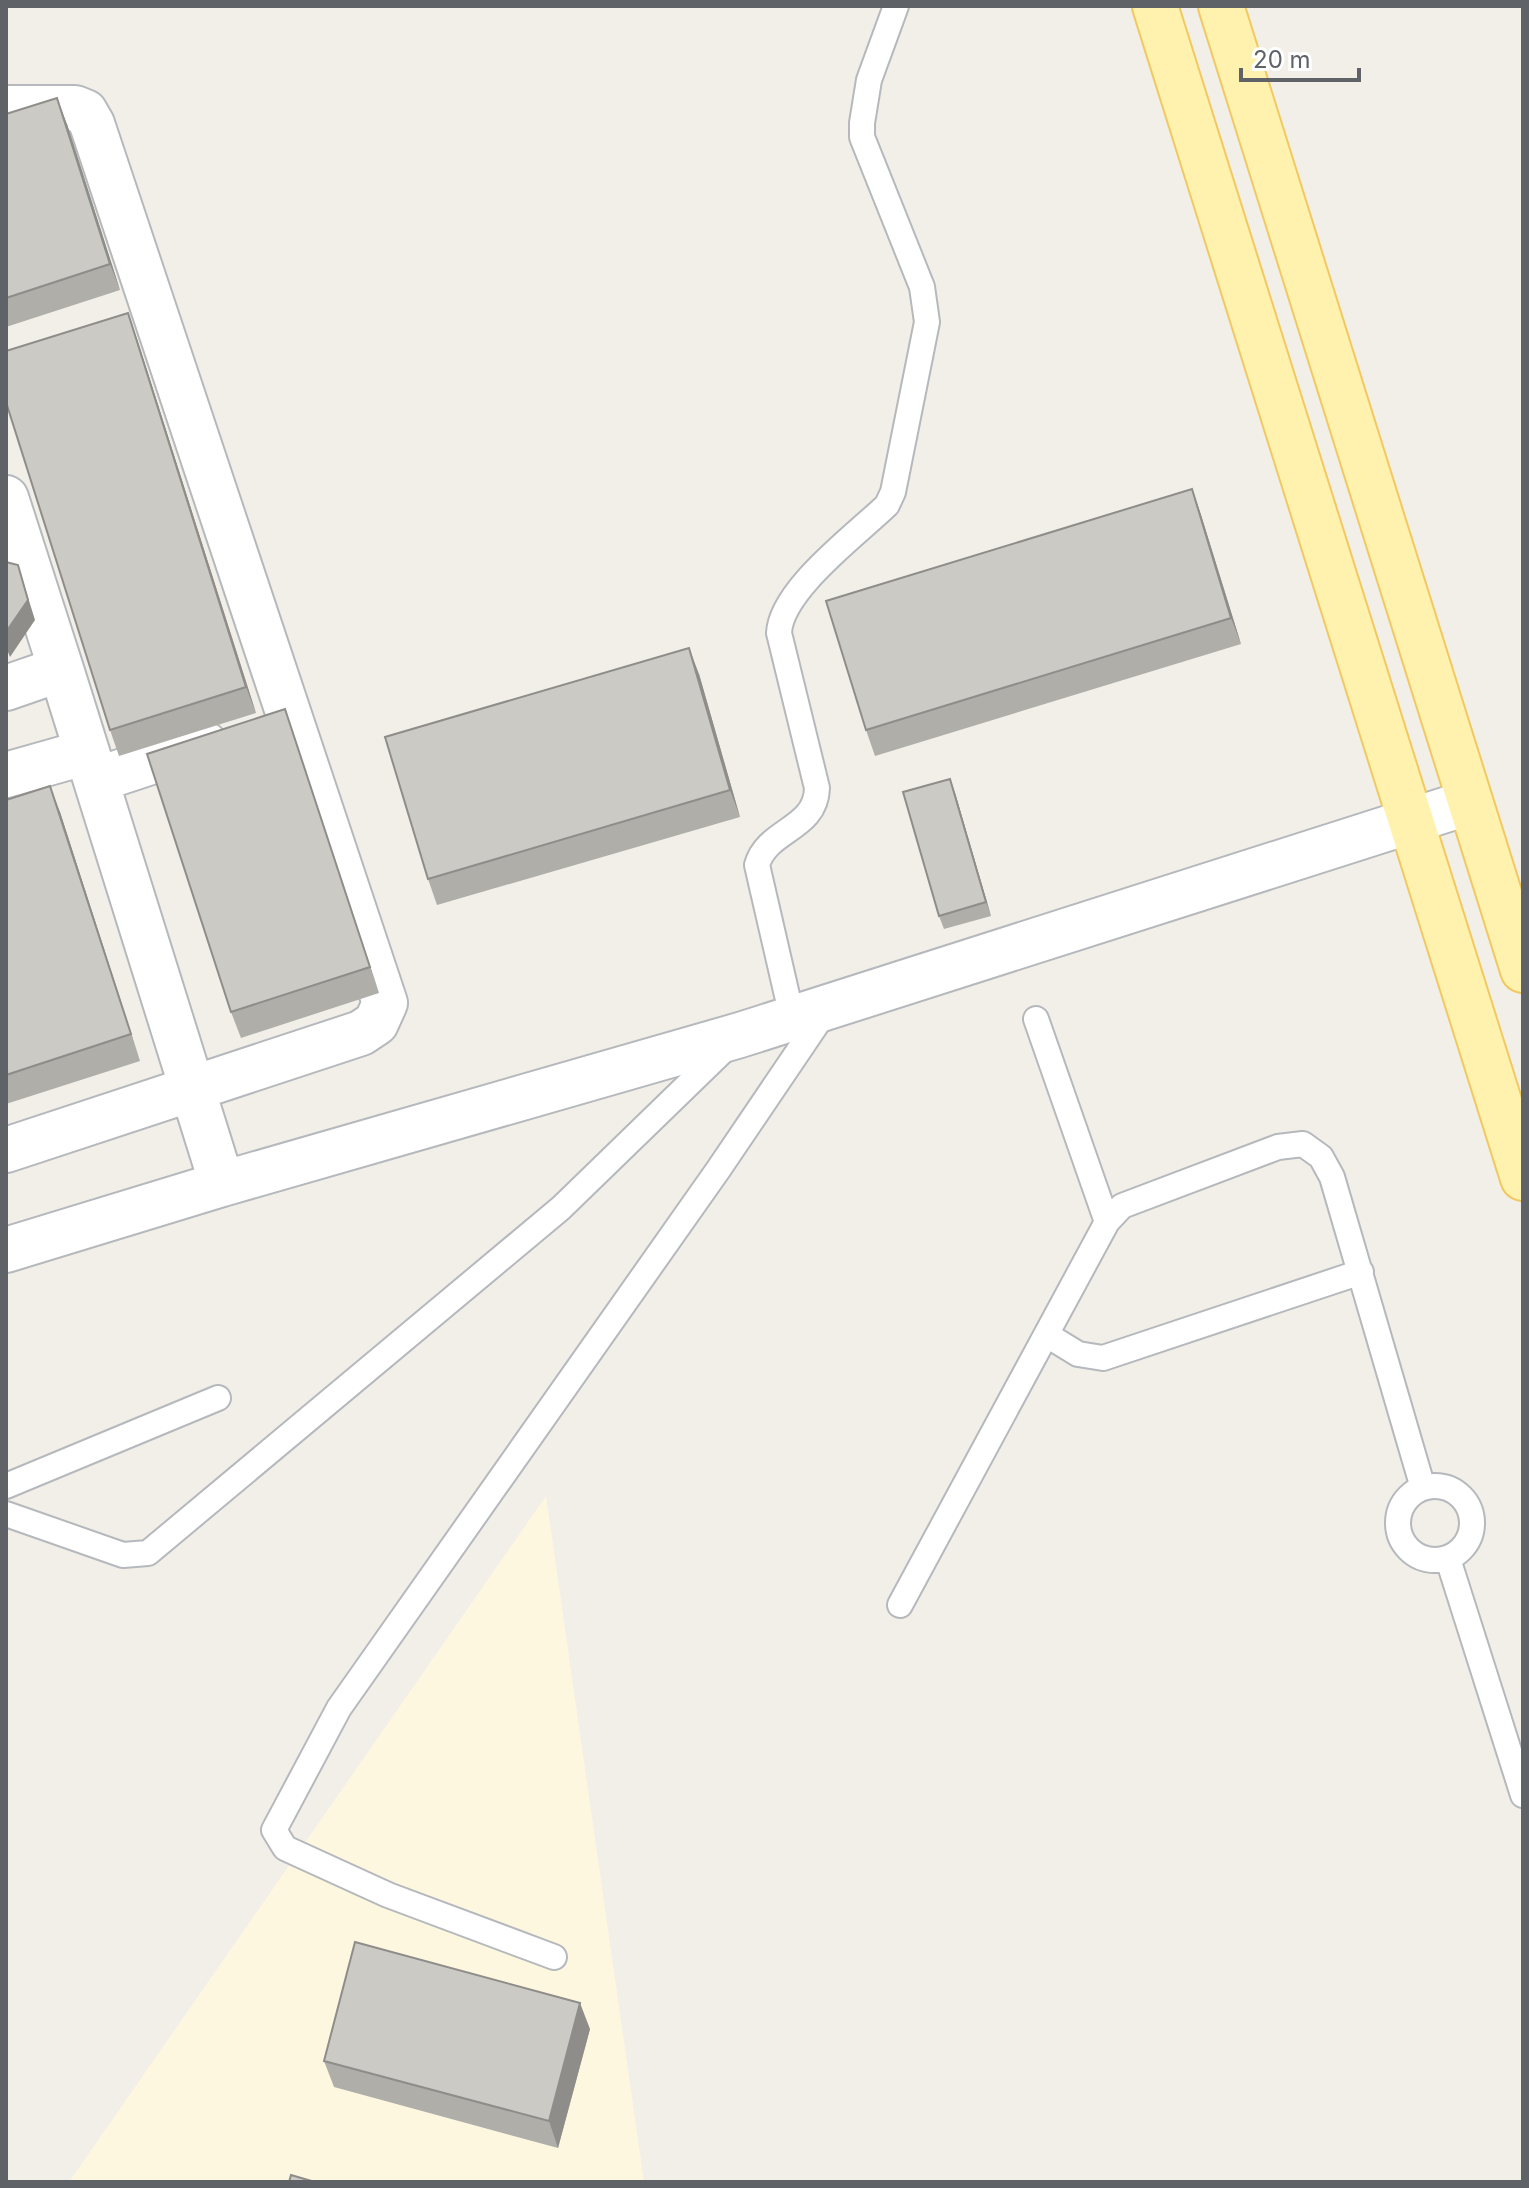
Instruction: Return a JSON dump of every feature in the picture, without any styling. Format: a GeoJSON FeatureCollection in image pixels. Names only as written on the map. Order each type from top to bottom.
{"type":"FeatureCollection","features":[{"type":"Feature","properties":{"kind":"main road"},"geometry":{"type":"LineString","coordinates":[[1155,6],[1523,1178]]}},
{"type":"Feature","properties":{"kind":"main road"},"geometry":{"type":"LineString","coordinates":[[1221,6],[1523,970]]}},
{"type":"Feature","properties":{"kind":"street"},"geometry":{"type":"LineString","coordinates":[[6,108],[64,107],[85,112],[291,715],[384,1009],[376,1023],[361,1033],[6,1150]]}},
{"type":"Feature","properties":{"kind":"street"},"geometry":{"type":"LineString","coordinates":[[109,321],[153,305]]}},
{"type":"Feature","properties":{"kind":"street"},"geometry":{"type":"LineString","coordinates":[[6,498],[222,1184]]}},
{"type":"Feature","properties":{"kind":"street"},"geometry":{"type":"LineString","coordinates":[[6,688],[61,669]]}},
{"type":"Feature","properties":{"kind":"street"},"geometry":{"type":"LineString","coordinates":[[6,775],[91,766],[291,715]]}},
{"type":"Feature","properties":{"kind":"street"},"geometry":{"type":"LineString","coordinates":[[6,1250],[222,1184],[740,1035],[1470,802]]}},
{"type":"Feature","properties":{"kind":"lane"},"geometry":{"type":"LineString","coordinates":[[554,1957],[388,1895],[285,1848],[274,1830],[339,1708],[718,1170],[811,1011],[757,865],[766,844],[806,819],[817,800],[817,788],[779,633],[780,619],[800,589],[887,505],[927,322],[922,287],[862,137],[863,109],[869,80],[896,6]]}},
{"type":"Feature","properties":{"kind":"lane"},"geometry":{"type":"LineString","coordinates":[[1036,1019],[1107,1222]]}},
{"type":"Feature","properties":{"kind":"lane"},"geometry":{"type":"LineString","coordinates":[[6,1514],[123,1555],[148,1553],[561,1208],[740,1035]]}},
{"type":"Feature","properties":{"kind":"lane"},"geometry":{"type":"LineString","coordinates":[[900,1605],[1107,1222],[1122,1206],[1278,1147],[1303,1144],[1321,1157],[1332,1177],[1423,1488]]}},
{"type":"Feature","properties":{"kind":"lane"},"geometry":{"type":"LineString","coordinates":[[1047,1335],[1078,1354],[1103,1358],[1361,1272]]}},
{"type":"Feature","properties":{"kind":"lane"},"geometry":{"type":"LineString","coordinates":[[6,1486],[218,1398]]}},
{"type":"Feature","properties":{"kind":"lane"},"geometry":{"type":"LineString","coordinates":[[1444,1487],[1453,1491],[1468,1506],[1472,1516],[1470,1538],[1457,1554],[1448,1559],[1427,1560],[1417,1556],[1402,1541],[1398,1520],[1400,1510],[1405,1501],[1423,1488],[1444,1487]]}},
{"type":"Feature","properties":{"kind":"lane"},"geometry":{"type":"LineString","coordinates":[[1448,1559],[1523,1795]]}},
{"type":"Feature","properties":{"kind":"shaded area"},"geometry":{"type":"Polygon","coordinates":[[[546,1496],[644,2182],[69,2182],[546,1496]]]}},
{"type":"Feature","properties":{"kind":"building"},"geometry":{"type":"Polygon","coordinates":[[[57,98],[110,264],[6,298],[6,114],[57,98]]]}},
{"type":"Feature","properties":{"kind":"building"},"geometry":{"type":"Polygon","coordinates":[[[128,313],[246,687],[110,730],[6,402],[6,351],[128,313]]]}},
{"type":"Feature","properties":{"kind":"building"},"geometry":{"type":"Polygon","coordinates":[[[1192,489],[1231,618],[866,730],[826,601],[1192,489]]]}},
{"type":"Feature","properties":{"kind":"building"},"geometry":{"type":"Polygon","coordinates":[[[6,562],[18,565],[28,600],[6,632],[6,562]]]}},
{"type":"Feature","properties":{"kind":"building"},"geometry":{"type":"Polygon","coordinates":[[[689,648],[730,790],[428,879],[385,737],[689,648]]]}},
{"type":"Feature","properties":{"kind":"building"},"geometry":{"type":"Polygon","coordinates":[[[285,709],[370,967],[231,1012],[147,754],[285,709]]]}},
{"type":"Feature","properties":{"kind":"building"},"geometry":{"type":"Polygon","coordinates":[[[950,779],[986,902],[939,916],[903,792],[950,779]]]}},
{"type":"Feature","properties":{"kind":"building"},"geometry":{"type":"Polygon","coordinates":[[[50,786],[131,1034],[6,1075],[6,800],[50,786]]]}},
{"type":"Feature","properties":{"kind":"building"},"geometry":{"type":"Polygon","coordinates":[[[355,1942],[580,2003],[549,2121],[324,2061],[355,1942]]]}},
{"type":"Feature","properties":{"kind":"building"},"geometry":{"type":"Polygon","coordinates":[[[291,2175],[315,2182],[289,2182],[291,2175]]]}}]}
